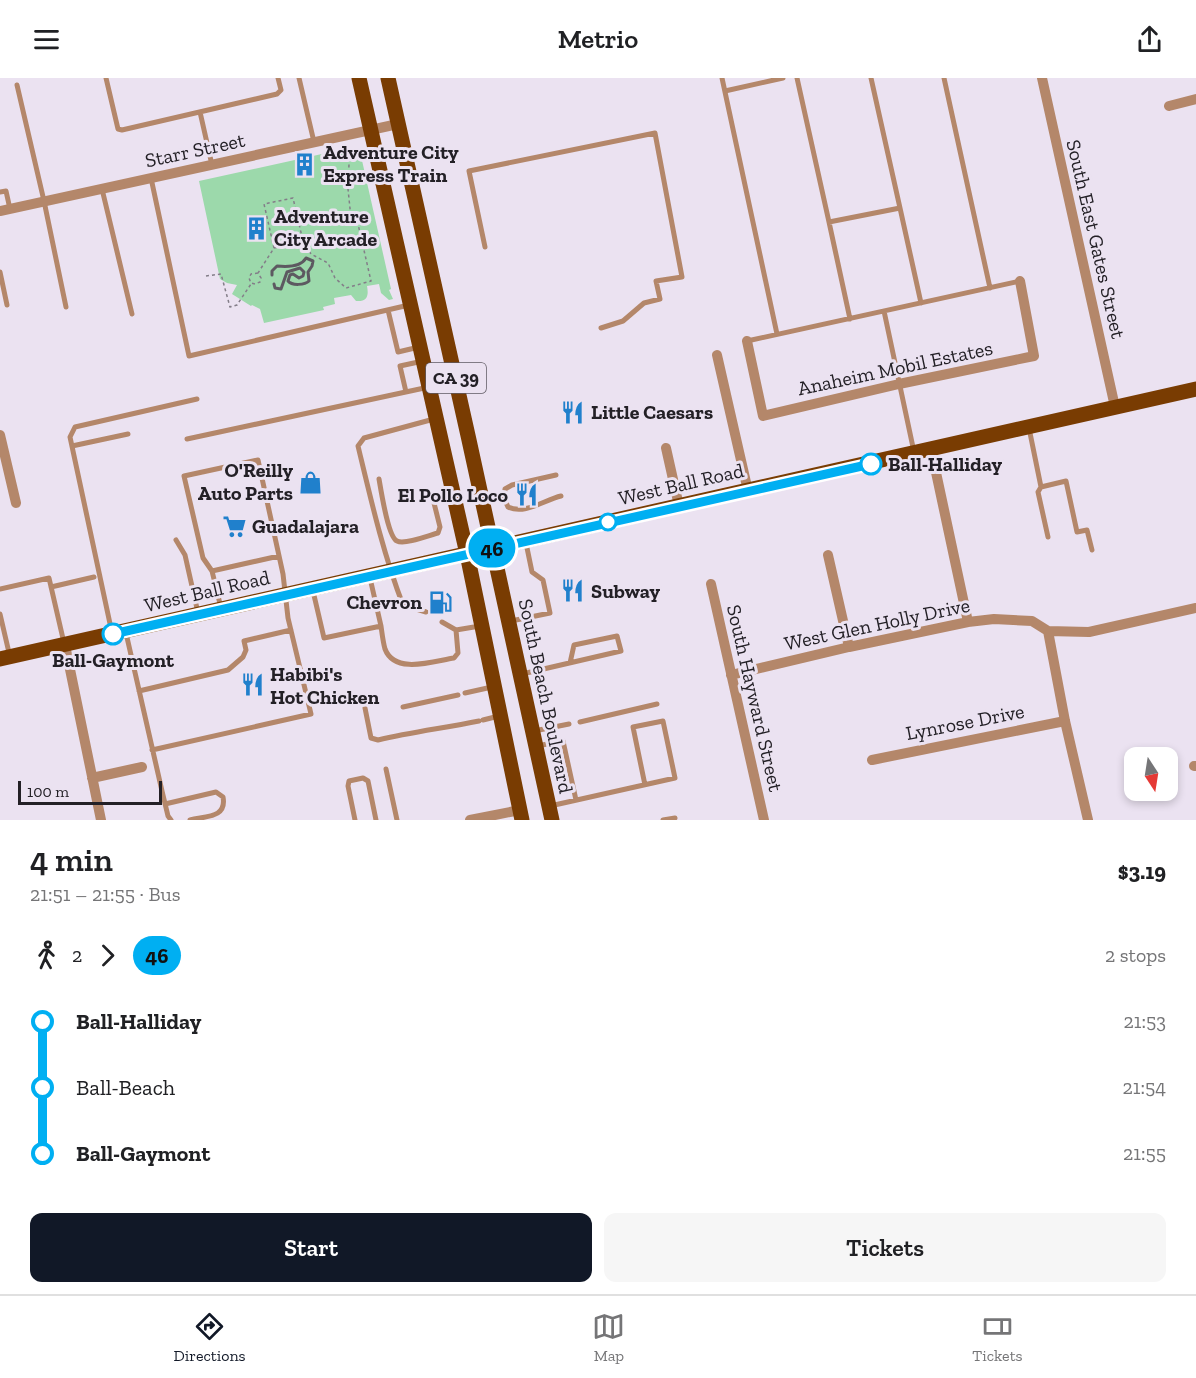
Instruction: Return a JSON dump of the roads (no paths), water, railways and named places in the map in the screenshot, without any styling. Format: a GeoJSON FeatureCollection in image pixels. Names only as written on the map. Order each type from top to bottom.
{"type":"FeatureCollection","features":[{"type":"Feature","properties":{"kind":"main road","name":"CA 39"},"geometry":{"type":"LineString","coordinates":[[359,78],[466,554],[521,815]]}},
{"type":"Feature","properties":{"kind":"main road","name":"CA 39"},"geometry":{"type":"LineString","coordinates":[[388,78],[398,124]]}},
{"type":"Feature","properties":{"kind":"main road","name":"South Beach Boulevard"},"geometry":{"type":"LineString","coordinates":[[398,124],[550,813]]}},
{"type":"Feature","properties":{"kind":"main road","name":"West Ball Road"},"geometry":{"type":"LineString","coordinates":[[5,658],[1196,389]]}},
{"type":"Feature","properties":{"kind":"street","name":"South East Gates Street"},"geometry":{"type":"LineString","coordinates":[[1042,78],[1115,407]]}},
{"type":"Feature","properties":{"kind":"street"},"geometry":{"type":"LineString","coordinates":[[1169,106],[1196,99]]}},
{"type":"Feature","properties":{"kind":"street","name":"Starr Street"},"geometry":{"type":"LineString","coordinates":[[5,210],[398,124]]}},
{"type":"Feature","properties":{"kind":"street","name":"Anaheim Mobil Estates"},"geometry":{"type":"LineString","coordinates":[[747,341],[764,416],[899,384],[1034,356],[1020,281]]}},
{"type":"Feature","properties":{"kind":"street"},"geometry":{"type":"LineString","coordinates":[[717,355],[748,491]]}},
{"type":"Feature","properties":{"kind":"street"},"geometry":{"type":"LineString","coordinates":[[0,435],[16,503]]}},
{"type":"Feature","properties":{"kind":"street"},"geometry":{"type":"LineString","coordinates":[[666,448],[679,506]]}},
{"type":"Feature","properties":{"kind":"street"},"geometry":{"type":"LineString","coordinates":[[932,449],[968,622]]}},
{"type":"Feature","properties":{"kind":"street"},"geometry":{"type":"LineString","coordinates":[[828,555],[849,647]]}},
{"type":"Feature","properties":{"kind":"street","name":"South Hayward Street"},"geometry":{"type":"LineString","coordinates":[[711,584],[764,820]]}},
{"type":"Feature","properties":{"kind":"street"},"geometry":{"type":"LineString","coordinates":[[1088,820],[1065,721],[1048,631],[1089,632],[1196,608]]}},
{"type":"Feature","properties":{"kind":"street","name":"West Glen Holly Drive"},"geometry":{"type":"LineString","coordinates":[[731,675],[968,622],[1033,617],[1048,631]]}},
{"type":"Feature","properties":{"kind":"street"},"geometry":{"type":"LineString","coordinates":[[65,645],[101,820]]}},
{"type":"Feature","properties":{"kind":"street","name":"Lynrose Drive"},"geometry":{"type":"LineString","coordinates":[[872,759],[1065,721]]}},
{"type":"Feature","properties":{"kind":"street"},"geometry":{"type":"LineString","coordinates":[[92,778],[142,767]]}},
{"type":"Feature","properties":{"kind":"street"},"geometry":{"type":"LineString","coordinates":[[470,820],[521,815]]}},
{"type":"Feature","properties":{"kind":"lane"},"geometry":{"type":"LineString","coordinates":[[106,78],[118,129],[122,130],[277,94],[280,90],[278,78]]}},
{"type":"Feature","properties":{"kind":"lane"},"geometry":{"type":"LineString","coordinates":[[298,78],[314,142]]}},
{"type":"Feature","properties":{"kind":"lane"},"geometry":{"type":"LineString","coordinates":[[722,78],[777,334]]}},
{"type":"Feature","properties":{"kind":"lane"},"geometry":{"type":"LineString","coordinates":[[724,91],[783,78]]}},
{"type":"Feature","properties":{"kind":"lane"},"geometry":{"type":"LineString","coordinates":[[797,78],[850,319]]}},
{"type":"Feature","properties":{"kind":"lane"},"geometry":{"type":"LineString","coordinates":[[871,78],[921,303]]}},
{"type":"Feature","properties":{"kind":"lane"},"geometry":{"type":"LineString","coordinates":[[944,78],[990,288]]}},
{"type":"Feature","properties":{"kind":"lane"},"geometry":{"type":"LineString","coordinates":[[17,85],[66,307]]}},
{"type":"Feature","properties":{"kind":"lane"},"geometry":{"type":"LineString","coordinates":[[200,112],[212,165]]}},
{"type":"Feature","properties":{"kind":"lane"},"geometry":{"type":"LineString","coordinates":[[485,247],[469,171],[655,133],[682,277],[656,281],[660,299],[644,303],[623,321],[601,328]]}},
{"type":"Feature","properties":{"kind":"lane"},"geometry":{"type":"LineString","coordinates":[[151,178],[189,357],[409,305]]}},
{"type":"Feature","properties":{"kind":"lane"},"geometry":{"type":"LineString","coordinates":[[102,189],[132,314]]}},
{"type":"Feature","properties":{"kind":"lane"},"geometry":{"type":"LineString","coordinates":[[0,192],[6,191],[5,210]]}},
{"type":"Feature","properties":{"kind":"lane"},"geometry":{"type":"LineString","coordinates":[[829,222],[900,208]]}},
{"type":"Feature","properties":{"kind":"lane"},"geometry":{"type":"LineString","coordinates":[[0,272],[7,305]]}},
{"type":"Feature","properties":{"kind":"lane"},"geometry":{"type":"LineString","coordinates":[[747,341],[1020,281]]}},
{"type":"Feature","properties":{"kind":"lane"},"geometry":{"type":"LineString","coordinates":[[388,310],[398,352],[421,354]]}},
{"type":"Feature","properties":{"kind":"lane"},"geometry":{"type":"LineString","coordinates":[[884,311],[915,454]]}},
{"type":"Feature","properties":{"kind":"lane"},"geometry":{"type":"LineString","coordinates":[[406,392],[400,366],[421,354]]}},
{"type":"Feature","properties":{"kind":"lane"},"geometry":{"type":"LineString","coordinates":[[187,439],[429,387]]}},
{"type":"Feature","properties":{"kind":"lane"},"geometry":{"type":"LineString","coordinates":[[171,820],[165,804],[139,691],[119,633],[70,437],[75,427],[197,399]]}},
{"type":"Feature","properties":{"kind":"lane"},"geometry":{"type":"LineString","coordinates":[[426,612],[403,605],[390,571],[359,443],[364,438],[436,419]]}},
{"type":"Feature","properties":{"kind":"lane"},"geometry":{"type":"LineString","coordinates":[[1028,427],[1041,487],[1038,492],[1048,537]]}},
{"type":"Feature","properties":{"kind":"lane"},"geometry":{"type":"LineString","coordinates":[[72,446],[128,434]]}},
{"type":"Feature","properties":{"kind":"lane"},"geometry":{"type":"LineString","coordinates":[[152,750],[310,714],[258,460],[184,476],[203,558],[212,571],[221,610]]}},
{"type":"Feature","properties":{"kind":"lane"},"geometry":{"type":"LineString","coordinates":[[556,475],[512,485],[506,489],[504,498],[508,507],[517,509],[542,504],[561,496]]}},
{"type":"Feature","properties":{"kind":"lane"},"geometry":{"type":"LineString","coordinates":[[379,479],[390,527],[397,541],[405,542],[438,533],[440,526],[432,495]]}},
{"type":"Feature","properties":{"kind":"lane"},"geometry":{"type":"LineString","coordinates":[[1041,487],[1066,481],[1077,532],[1088,530],[1092,550]]}},
{"type":"Feature","properties":{"kind":"lane"},"geometry":{"type":"LineString","coordinates":[[176,540],[185,555],[198,615]]}},
{"type":"Feature","properties":{"kind":"lane"},"geometry":{"type":"LineString","coordinates":[[509,621],[550,613],[543,580],[532,572],[525,541]]}},
{"type":"Feature","properties":{"kind":"lane"},"geometry":{"type":"LineString","coordinates":[[212,571],[279,556]]}},
{"type":"Feature","properties":{"kind":"lane"},"geometry":{"type":"LineString","coordinates":[[370,576],[386,650],[391,658],[404,665],[454,658],[458,653],[456,630]]}},
{"type":"Feature","properties":{"kind":"lane"},"geometry":{"type":"LineString","coordinates":[[51,587],[94,577]]}},
{"type":"Feature","properties":{"kind":"lane"},"geometry":{"type":"LineString","coordinates":[[0,589],[49,578],[65,645]]}},
{"type":"Feature","properties":{"kind":"lane"},"geometry":{"type":"LineString","coordinates":[[313,589],[324,638],[381,626]]}},
{"type":"Feature","properties":{"kind":"lane"},"geometry":{"type":"LineString","coordinates":[[0,614],[5,658]]}},
{"type":"Feature","properties":{"kind":"lane"},"geometry":{"type":"LineString","coordinates":[[441,622],[456,630],[481,625]]}},
{"type":"Feature","properties":{"kind":"lane"},"geometry":{"type":"LineString","coordinates":[[139,691],[228,670],[243,657],[246,650],[244,641],[291,630]]}},
{"type":"Feature","properties":{"kind":"lane"},"geometry":{"type":"LineString","coordinates":[[520,674],[570,663],[621,651],[617,636],[574,645],[570,663]]}},
{"type":"Feature","properties":{"kind":"lane"},"geometry":{"type":"LineString","coordinates":[[465,693],[494,686]]}},
{"type":"Feature","properties":{"kind":"lane"},"geometry":{"type":"LineString","coordinates":[[403,707],[458,695]]}},
{"type":"Feature","properties":{"kind":"lane"},"geometry":{"type":"LineString","coordinates":[[580,722],[657,704]]}},
{"type":"Feature","properties":{"kind":"lane"},"geometry":{"type":"LineString","coordinates":[[365,708],[371,738],[378,740],[500,716]]}},
{"type":"Feature","properties":{"kind":"lane"},"geometry":{"type":"LineString","coordinates":[[550,813],[576,800],[645,785],[675,778],[663,721],[633,727],[645,785]]}},
{"type":"Feature","properties":{"kind":"lane"},"geometry":{"type":"LineString","coordinates":[[534,739],[569,724]]}},
{"type":"Feature","properties":{"kind":"lane"},"geometry":{"type":"LineString","coordinates":[[534,739],[563,741],[576,800]]}},
{"type":"Feature","properties":{"kind":"lane"},"geometry":{"type":"LineString","coordinates":[[386,770],[397,820]]}},
{"type":"Feature","properties":{"kind":"lane"},"geometry":{"type":"LineString","coordinates":[[356,820],[348,786],[349,781],[363,778],[368,781],[376,820]]}},
{"type":"Feature","properties":{"kind":"lane"},"geometry":{"type":"LineString","coordinates":[[165,804],[216,792],[221,794],[225,806],[222,811],[190,820]]}},
{"type":"Feature","properties":{"kind":"lane"},"geometry":{"type":"LineString","coordinates":[[663,820],[675,818]]}},
{"type":"Feature","properties":{"kind":"railway"},"geometry":{"type":"LineString","coordinates":[[272,275],[272,271],[277,266],[297,265],[306,258],[313,261],[308,272],[309,281],[302,284],[288,281],[290,275],[293,274],[299,278],[303,276],[304,272],[300,268],[287,272],[281,289],[275,288],[274,284]]}},
{"type":"Feature","properties":{"kind":"place","name":"Adventure City Express Train"},"geometry":{"type":"Point","coordinates":[305,164]}},
{"type":"Feature","properties":{"kind":"place","name":"Adventure City Arcade"},"geometry":{"type":"Point","coordinates":[256,228]}},
{"type":"Feature","properties":{"kind":"place","name":"Little Caesars"},"geometry":{"type":"Point","coordinates":[573,412]}},
{"type":"Feature","properties":{"kind":"place","name":"Ball-Halliday"},"geometry":{"type":"Point","coordinates":[871,464]}},
{"type":"Feature","properties":{"kind":"place","name":"O'Reilly Auto Parts"},"geometry":{"type":"Point","coordinates":[311,482]}},
{"type":"Feature","properties":{"kind":"place","name":"El Pollo Loco"},"geometry":{"type":"Point","coordinates":[526,495]}},
{"type":"Feature","properties":{"kind":"place","name":"Guadalajara"},"geometry":{"type":"Point","coordinates":[234,526]}},
{"type":"Feature","properties":{"kind":"place","name":"Subway"},"geometry":{"type":"Point","coordinates":[573,591]}},
{"type":"Feature","properties":{"kind":"place","name":"Chevron"},"geometry":{"type":"Point","coordinates":[440,602]}},
{"type":"Feature","properties":{"kind":"place","name":"Ball-Gaymont"},"geometry":{"type":"Point","coordinates":[113,634]}},
{"type":"Feature","properties":{"kind":"place","name":"Habibi's Hot Chicken"},"geometry":{"type":"Point","coordinates":[252,685]}}]}
